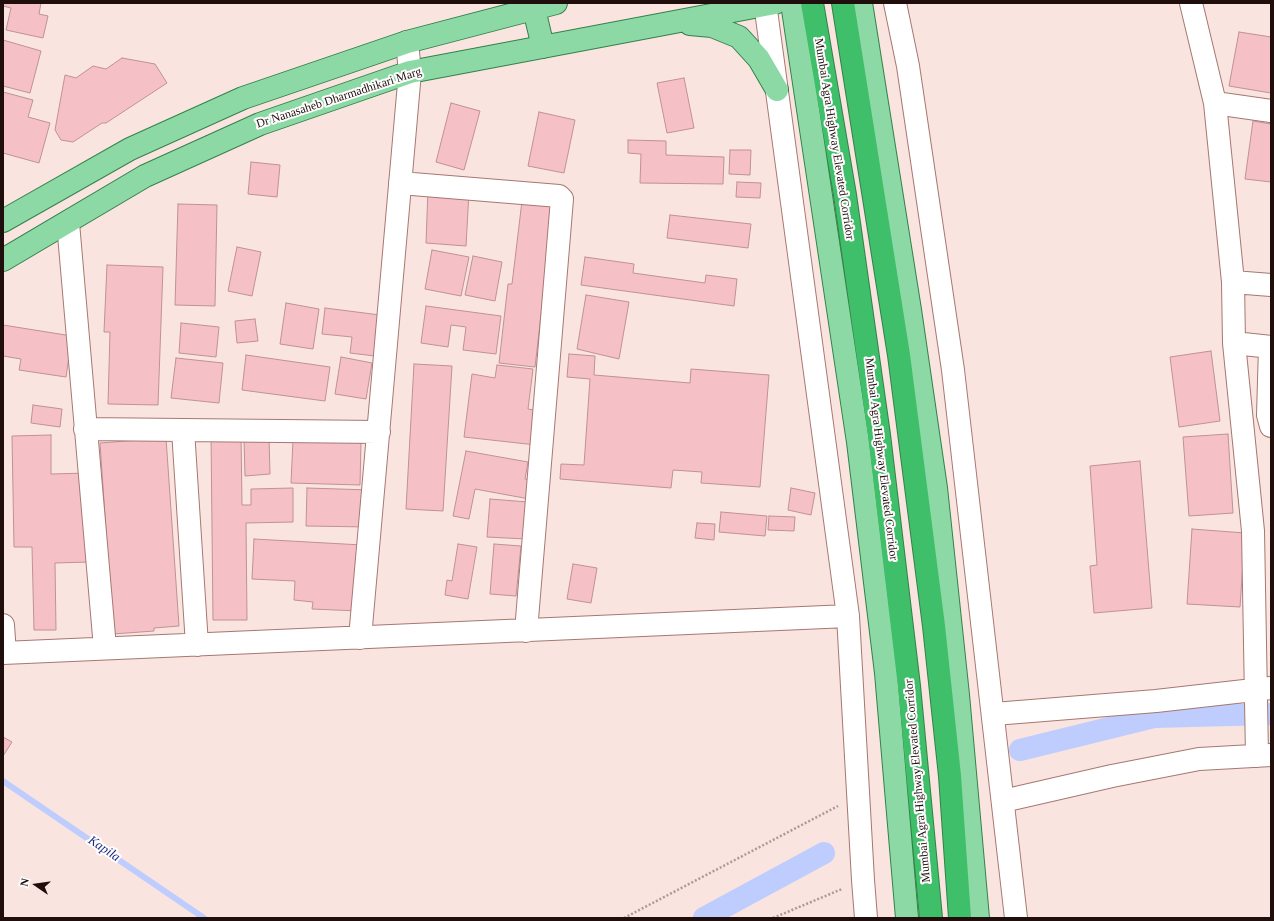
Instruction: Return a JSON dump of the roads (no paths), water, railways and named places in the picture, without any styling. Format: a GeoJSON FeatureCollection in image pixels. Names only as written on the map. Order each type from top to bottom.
{"type":"FeatureCollection","features":[{"type":"Feature","properties":{"kind":"highway","name":"Mumbai Agra Highway Elevated Corridor"},"geometry":{"type":"LineString","coordinates":[[812,3],[845,195],[879,435],[909,686],[931,918]]}},
{"type":"Feature","properties":{"kind":"highway"},"geometry":{"type":"LineString","coordinates":[[843,3],[899,355],[934,626],[950,776],[960,918]]}},
{"type":"Feature","properties":{"kind":"main road"},"geometry":{"type":"LineString","coordinates":[[3,221],[130,149],[243,98],[407,42],[556,3]]}},
{"type":"Feature","properties":{"kind":"main road","name":"Dr Nanasaheb Dharmadhikari Marg"},"geometry":{"type":"LineString","coordinates":[[3,260],[68,223],[145,176],[260,124],[410,72],[768,3]]}},
{"type":"Feature","properties":{"kind":"main road"},"geometry":{"type":"LineString","coordinates":[[792,3],[858,442],[886,673],[908,918]]}},
{"type":"Feature","properties":{"kind":"main road"},"geometry":{"type":"LineString","coordinates":[[861,3],[909,303],[936,488],[958,695],[978,918]]}},
{"type":"Feature","properties":{"kind":"main road"},"geometry":{"type":"LineString","coordinates":[[534,9],[543,46]]}},
{"type":"Feature","properties":{"kind":"main road"},"geometry":{"type":"LineString","coordinates":[[673,22],[712,26],[739,37],[759,59],[777,90]]}},
{"type":"Feature","properties":{"kind":"street"},"geometry":{"type":"LineString","coordinates":[[768,3],[777,90],[848,616],[866,918]]}},
{"type":"Feature","properties":{"kind":"street"},"geometry":{"type":"LineString","coordinates":[[895,3],[908,66],[953,370],[994,714],[1016,918]]}},
{"type":"Feature","properties":{"kind":"street"},"geometry":{"type":"LineString","coordinates":[[1004,801],[1112,776],[1199,759],[1264,756],[1256,732],[1260,691],[1262,531],[1234,343],[1233,282],[1215,103],[1191,3]]}},
{"type":"Feature","properties":{"kind":"street"},"geometry":{"type":"LineString","coordinates":[[360,638],[410,72],[407,42]]}},
{"type":"Feature","properties":{"kind":"street"},"geometry":{"type":"LineString","coordinates":[[1215,103],[1271,111]]}},
{"type":"Feature","properties":{"kind":"street"},"geometry":{"type":"LineString","coordinates":[[400,184],[559,196],[562,199],[526,631]]}},
{"type":"Feature","properties":{"kind":"street"},"geometry":{"type":"LineString","coordinates":[[68,223],[105,648]]}},
{"type":"Feature","properties":{"kind":"street"},"geometry":{"type":"LineString","coordinates":[[1233,282],[1271,285]]}},
{"type":"Feature","properties":{"kind":"street"},"geometry":{"type":"LineString","coordinates":[[1234,343],[1270,347],[1268,415],[1271,426]]}},
{"type":"Feature","properties":{"kind":"street"},"geometry":{"type":"LineString","coordinates":[[85,429],[379,432]]}},
{"type":"Feature","properties":{"kind":"street"},"geometry":{"type":"LineString","coordinates":[[183,430],[196,645]]}},
{"type":"Feature","properties":{"kind":"street"},"geometry":{"type":"LineString","coordinates":[[3,625],[4,653],[848,616]]}},
{"type":"Feature","properties":{"kind":"street"},"geometry":{"type":"LineString","coordinates":[[994,714],[1260,691]]}},
{"type":"Feature","properties":{"kind":"waterway"},"geometry":{"type":"LineString","coordinates":[[1020,750],[1154,717],[1271,714]]}},
{"type":"Feature","properties":{"kind":"waterway","name":"Kapila"},"geometry":{"type":"LineString","coordinates":[[3,781],[204,918]]}},
{"type":"Feature","properties":{"kind":"waterway"},"geometry":{"type":"LineString","coordinates":[[704,918],[824,853]]}}]}
